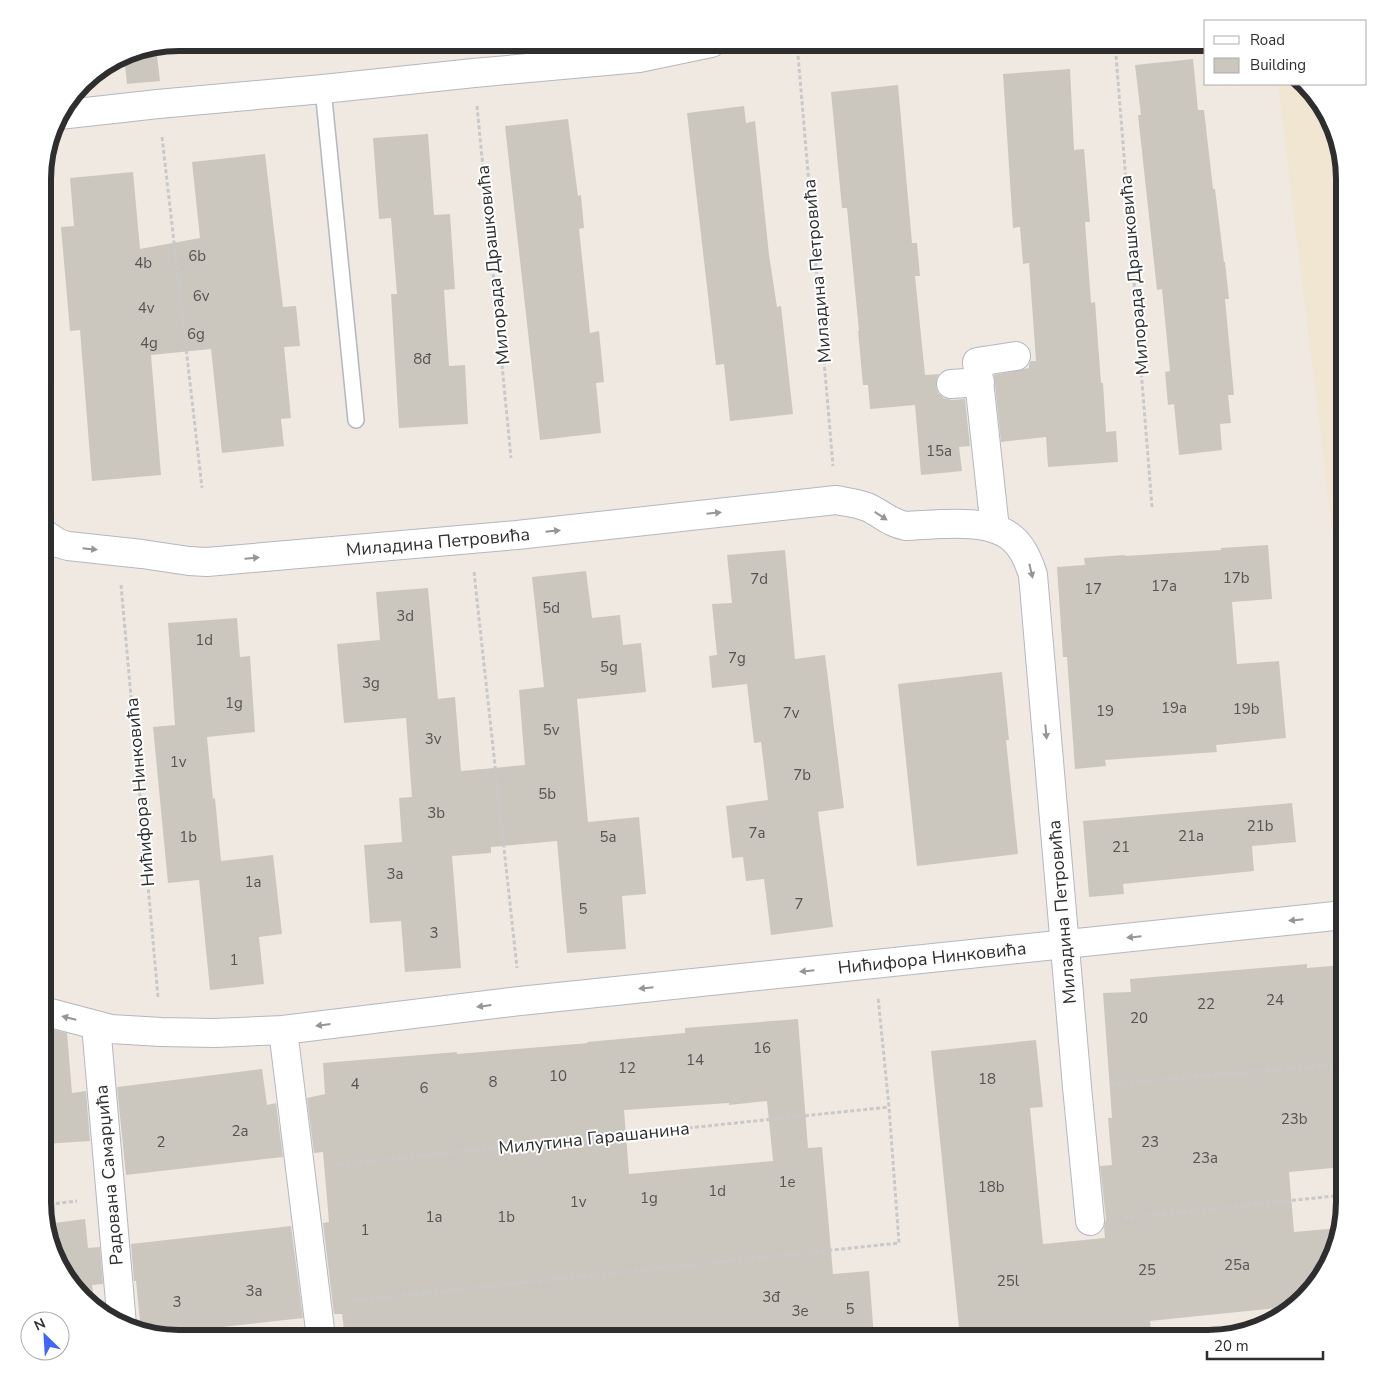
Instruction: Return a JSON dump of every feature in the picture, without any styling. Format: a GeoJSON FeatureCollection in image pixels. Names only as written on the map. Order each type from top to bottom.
{"type":"FeatureCollection","features":[{"type":"Feature","properties":{"kind":"street"},"geometry":{"type":"LineString","coordinates":[[70,114],[639,58],[670,51]]}},
{"type":"Feature","properties":{"kind":"street"},"geometry":{"type":"LineString","coordinates":[[995,529],[977,362],[1016,356]]}},
{"type":"Feature","properties":{"kind":"street"},"geometry":{"type":"LineString","coordinates":[[951,384],[980,382]]}},
{"type":"Feature","properties":{"kind":"street","name":"Миладина Петровића"},"geometry":{"type":"LineString","coordinates":[[52,539],[68,546],[207,562],[517,535],[836,500],[867,507],[889,521],[906,526],[961,524],[985,526],[1012,538],[1029,561],[1033,575],[1090,1221]]}},
{"type":"Feature","properties":{"kind":"street","name":"Нићифора Нинковића"},"geometry":{"type":"LineString","coordinates":[[51,1013],[111,1029],[215,1033],[283,1030],[520,1002],[1336,916]]}},
{"type":"Feature","properties":{"kind":"street","name":"Радована Самарџића"},"geometry":{"type":"LineString","coordinates":[[96,1025],[121,1316]]}},
{"type":"Feature","properties":{"kind":"street"},"geometry":{"type":"LineString","coordinates":[[283,1030],[320,1330]]}},
{"type":"Feature","properties":{"kind":"lane"},"geometry":{"type":"LineString","coordinates":[[323,89],[356,420]]}},
{"type":"Feature","properties":{"kind":"path","name":"Миладина Петровића"},"geometry":{"type":"LineString","coordinates":[[798,52],[836,500]]}},
{"type":"Feature","properties":{"kind":"path","name":"Милорада Драшковића"},"geometry":{"type":"LineString","coordinates":[[1116,52],[1152,506]]}},
{"type":"Feature","properties":{"kind":"path","name":"Милорада Драшковића"},"geometry":{"type":"LineString","coordinates":[[474,73],[512,458]]}},
{"type":"Feature","properties":{"kind":"path"},"geometry":{"type":"LineString","coordinates":[[158,104],[202,488]]}},
{"type":"Feature","properties":{"kind":"path"},"geometry":{"type":"LineString","coordinates":[[470,539],[520,1002]]}},
{"type":"Feature","properties":{"kind":"path","name":"Нићифора Нинковића"},"geometry":{"type":"LineString","coordinates":[[118,552],[161,1032]]}},
{"type":"Feature","properties":{"kind":"path"},"geometry":{"type":"LineString","coordinates":[[316,1304],[899,1243],[889,1108],[875,964]]}},
{"type":"Feature","properties":{"kind":"path"},"geometry":{"type":"LineString","coordinates":[[1077,1087],[1336,1065]]}},
{"type":"Feature","properties":{"kind":"path","name":"Милутина Гарашанина"},"geometry":{"type":"LineString","coordinates":[[300,1168],[889,1108]]}},
{"type":"Feature","properties":{"kind":"path"},"geometry":{"type":"LineString","coordinates":[[1090,1221],[1336,1196]]}},
{"type":"Feature","properties":{"kind":"shaded area"},"geometry":{"type":"Polygon","coordinates":[[[1278,85],[1294,85],[1309,101],[1319,115],[1326,130],[1335,162],[1336,561],[1278,85]]]}},
{"type":"Feature","properties":{"kind":"building"},"geometry":{"type":"Polygon","coordinates":[[[157,53],[160,81],[127,84],[125,63],[157,53]]]}},
{"type":"Feature","properties":{"kind":"building"},"geometry":{"type":"Polygon","coordinates":[[[1193,59],[1198,110],[1204,110],[1213,189],[1215,189],[1225,262],[1229,299],[1225,299],[1234,395],[1228,395],[1231,423],[1220,424],[1222,450],[1179,455],[1174,404],[1168,405],[1165,372],[1170,371],[1162,289],[1157,290],[1138,115],[1141,115],[1135,65],[1193,59]]]}},
{"type":"Feature","properties":{"kind":"building"},"geometry":{"type":"Polygon","coordinates":[[[1070,69],[1074,150],[1084,149],[1090,222],[1085,222],[1091,303],[1095,302],[1106,432],[1116,431],[1118,462],[1048,467],[1046,437],[1001,442],[994,375],[1029,368],[1031,361],[1036,361],[1029,263],[1023,264],[1020,227],[1013,228],[1003,74],[1070,69]]]}},
{"type":"Feature","properties":{"kind":"building"},"geometry":{"type":"Polygon","coordinates":[[[898,85],[912,243],[917,243],[920,276],[915,276],[925,375],[939,374],[936,386],[938,393],[944,398],[952,400],[965,399],[970,446],[959,447],[962,471],[921,475],[915,405],[870,409],[868,385],[863,385],[847,208],[842,208],[831,92],[898,85]]]}},
{"type":"Feature","properties":{"kind":"building"},"geometry":{"type":"Polygon","coordinates":[[[744,106],[746,123],[755,121],[769,255],[777,307],[781,306],[793,414],[730,421],[724,364],[716,365],[687,113],[744,106]]]}},
{"type":"Feature","properties":{"kind":"building"},"geometry":{"type":"Polygon","coordinates":[[[568,119],[578,196],[581,195],[584,228],[579,229],[590,333],[599,331],[604,382],[596,383],[601,433],[540,440],[505,126],[568,119]]]}},
{"type":"Feature","properties":{"kind":"building"},"geometry":{"type":"Polygon","coordinates":[[[428,134],[434,215],[450,214],[455,289],[444,290],[449,366],[465,365],[468,424],[399,428],[391,294],[397,294],[391,218],[379,219],[373,138],[428,134]]]}},
{"type":"Feature","properties":{"kind":"building"},"geometry":{"type":"Polygon","coordinates":[[[265,154],[283,307],[296,306],[300,346],[284,347],[291,418],[281,419],[284,446],[222,453],[211,349],[151,355],[161,475],[92,481],[80,330],[70,331],[61,227],[74,226],[70,178],[133,172],[140,249],[200,238],[192,162],[265,154]]]}},
{"type":"Feature","properties":{"kind":"building"},"geometry":{"type":"Polygon","coordinates":[[[1268,545],[1272,599],[1232,602],[1237,664],[1279,661],[1286,738],[1216,745],[1217,752],[1105,760],[1106,766],[1075,769],[1067,657],[1063,657],[1057,567],[1085,565],[1084,558],[1221,550],[1221,548],[1268,545]]]}},
{"type":"Feature","properties":{"kind":"building"},"geometry":{"type":"Polygon","coordinates":[[[785,550],[795,659],[825,655],[844,808],[818,812],[833,927],[771,935],[764,879],[746,881],[743,857],[732,858],[726,806],[768,800],[761,742],[754,743],[747,684],[712,688],[709,656],[717,655],[712,604],[732,603],[727,555],[785,550]]]}},
{"type":"Feature","properties":{"kind":"building"},"geometry":{"type":"Polygon","coordinates":[[[586,571],[592,618],[620,615],[623,645],[641,643],[646,692],[577,699],[588,822],[639,817],[646,894],[622,896],[626,949],[567,953],[557,841],[491,847],[491,853],[452,856],[461,968],[405,972],[401,921],[370,923],[364,845],[402,842],[399,798],[412,797],[406,718],[344,723],[337,644],[380,640],[376,592],[428,588],[438,699],[455,697],[461,771],[525,765],[519,690],[544,687],[532,577],[586,571]]]}},
{"type":"Feature","properties":{"kind":"building"},"geometry":{"type":"Polygon","coordinates":[[[237,618],[240,657],[250,656],[255,732],[207,737],[221,861],[273,855],[282,934],[259,937],[264,984],[210,990],[199,880],[168,883],[153,727],[175,725],[168,623],[237,618]]]}},
{"type":"Feature","properties":{"kind":"building"},"geometry":{"type":"Polygon","coordinates":[[[1002,672],[1009,740],[1006,740],[1018,854],[917,866],[898,684],[1002,672]]]}},
{"type":"Feature","properties":{"kind":"building"},"geometry":{"type":"Polygon","coordinates":[[[1292,803],[1296,842],[1252,846],[1254,871],[1123,884],[1124,894],[1089,897],[1083,821],[1292,803]]]}},
{"type":"Feature","properties":{"kind":"building"},"geometry":{"type":"Polygon","coordinates":[[[1307,964],[1307,968],[1336,966],[1336,1168],[1289,1172],[1294,1232],[1333,1229],[1323,1258],[1309,1280],[1292,1298],[1280,1308],[1150,1321],[1151,1330],[959,1330],[931,1051],[1036,1040],[1043,1107],[1030,1108],[1043,1244],[1105,1238],[1104,1227],[1106,1219],[1100,1166],[1112,1165],[1108,1118],[1112,1118],[1103,993],[1131,992],[1130,979],[1307,964]]]}},
{"type":"Feature","properties":{"kind":"building"},"geometry":{"type":"Polygon","coordinates":[[[798,1019],[808,1148],[822,1147],[833,1274],[869,1271],[873,1330],[344,1330],[342,1314],[334,1314],[323,1223],[329,1222],[323,1152],[314,1153],[307,1098],[325,1094],[323,1063],[457,1052],[457,1054],[685,1033],[685,1028],[798,1019]],[[767,1101],[729,1105],[729,1103],[624,1110],[629,1174],[773,1161],[767,1101]]]}},
{"type":"Feature","properties":{"kind":"building"},"geometry":{"type":"Polygon","coordinates":[[[51,1029],[67,1033],[72,1093],[86,1091],[90,1141],[51,1143],[51,1029]]]}},
{"type":"Feature","properties":{"kind":"building"},"geometry":{"type":"Polygon","coordinates":[[[262,1069],[267,1105],[276,1103],[283,1157],[126,1175],[117,1087],[262,1069]]]}},
{"type":"Feature","properties":{"kind":"building"},"geometry":{"type":"Polygon","coordinates":[[[85,1219],[88,1248],[100,1247],[103,1284],[92,1285],[94,1296],[68,1266],[61,1251],[53,1223],[85,1219]]]}},
{"type":"Feature","properties":{"kind":"building"},"geometry":{"type":"Polygon","coordinates":[[[291,1226],[303,1318],[194,1330],[162,1329],[140,1323],[131,1244],[291,1226]]]}}]}
